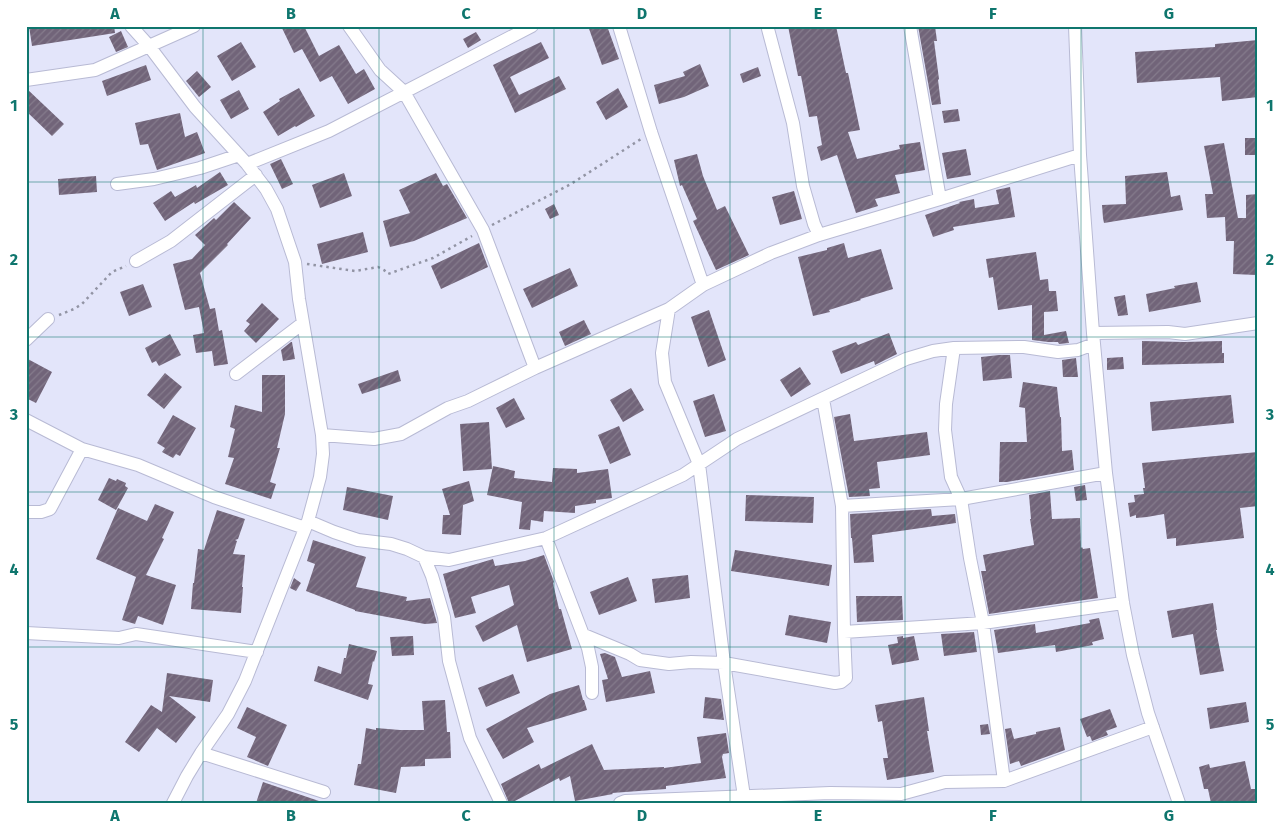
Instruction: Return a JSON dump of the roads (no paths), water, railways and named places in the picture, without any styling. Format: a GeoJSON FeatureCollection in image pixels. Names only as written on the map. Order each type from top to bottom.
{"type":"FeatureCollection","features":[{"type":"Feature","properties":{"kind":"street"},"geometry":{"type":"LineString","coordinates":[[131,26],[149,46],[195,107],[256,175],[277,209],[295,262],[303,323],[322,435],[323,454],[320,477],[306,525],[257,652],[228,714],[201,753],[173,803]]}},
{"type":"Feature","properties":{"kind":"street"},"geometry":{"type":"LineString","coordinates":[[26,80],[95,70],[194,26]]}},
{"type":"Feature","properties":{"kind":"street"},"geometry":{"type":"LineString","coordinates":[[349,26],[380,70],[404,92],[483,230],[535,368]]}},
{"type":"Feature","properties":{"kind":"street"},"geometry":{"type":"LineString","coordinates":[[117,184],[154,179],[243,159],[329,131],[532,26]]}},
{"type":"Feature","properties":{"kind":"street"},"geometry":{"type":"LineString","coordinates":[[619,26],[651,132],[703,285]]}},
{"type":"Feature","properties":{"kind":"street"},"geometry":{"type":"LineString","coordinates":[[910,26],[940,199]]}},
{"type":"Feature","properties":{"kind":"street"},"geometry":{"type":"LineString","coordinates":[[1075,26],[1080,155],[1094,339],[1106,473],[1123,603],[1133,655],[1153,727],[1178,803]]}},
{"type":"Feature","properties":{"kind":"street"},"geometry":{"type":"LineString","coordinates":[[768,29],[793,123],[802,186],[819,236]]}},
{"type":"Feature","properties":{"kind":"street"},"geometry":{"type":"LineString","coordinates":[[322,435],[374,439],[401,434],[448,408],[468,401],[535,368],[669,309],[703,285],[771,253],[819,236],[1080,155]]}},
{"type":"Feature","properties":{"kind":"street"},"geometry":{"type":"LineString","coordinates":[[136,261],[171,241],[256,175]]}},
{"type":"Feature","properties":{"kind":"street"},"geometry":{"type":"LineString","coordinates":[[669,309],[662,353],[665,382],[699,464],[724,663],[745,799]]}},
{"type":"Feature","properties":{"kind":"street"},"geometry":{"type":"LineString","coordinates":[[26,340],[48,319]]}},
{"type":"Feature","properties":{"kind":"street"},"geometry":{"type":"LineString","coordinates":[[236,374],[303,323]]}},
{"type":"Feature","properties":{"kind":"street"},"geometry":{"type":"LineString","coordinates":[[26,420],[82,449],[138,465],[214,497],[358,540],[391,544],[424,557],[449,560],[546,538],[683,474],[737,439],[906,359],[933,351],[954,348],[1024,347],[1058,352],[1078,350],[1094,339],[1168,332],[1185,334],[1258,323]]}},
{"type":"Feature","properties":{"kind":"street"},"geometry":{"type":"LineString","coordinates":[[954,348],[946,404],[945,430],[951,477],[961,499],[970,558],[983,622],[1004,782]]}},
{"type":"Feature","properties":{"kind":"street"},"geometry":{"type":"LineString","coordinates":[[584,635],[640,660],[669,664],[691,662],[724,663],[834,683],[841,682],[846,678],[842,506],[823,399]]}},
{"type":"Feature","properties":{"kind":"street"},"geometry":{"type":"LineString","coordinates":[[26,512],[41,512],[50,509],[82,449]]}},
{"type":"Feature","properties":{"kind":"street"},"geometry":{"type":"LineString","coordinates":[[842,506],[961,499],[1106,473]]}},
{"type":"Feature","properties":{"kind":"street"},"geometry":{"type":"LineString","coordinates":[[546,538],[584,635],[592,666],[592,693]]}},
{"type":"Feature","properties":{"kind":"street"},"geometry":{"type":"LineString","coordinates":[[424,557],[432,576],[444,617],[449,661],[470,738],[501,803]]}},
{"type":"Feature","properties":{"kind":"street"},"geometry":{"type":"LineString","coordinates":[[844,632],[983,622],[1123,603]]}},
{"type":"Feature","properties":{"kind":"street"},"geometry":{"type":"LineString","coordinates":[[26,634],[119,638],[136,634],[257,652]]}},
{"type":"Feature","properties":{"kind":"street"},"geometry":{"type":"LineString","coordinates":[[620,803],[625,801],[745,799],[830,793],[902,794],[944,782],[1004,782],[1153,727]]}},
{"type":"Feature","properties":{"kind":"street"},"geometry":{"type":"LineString","coordinates":[[201,753],[324,792]]}}]}
